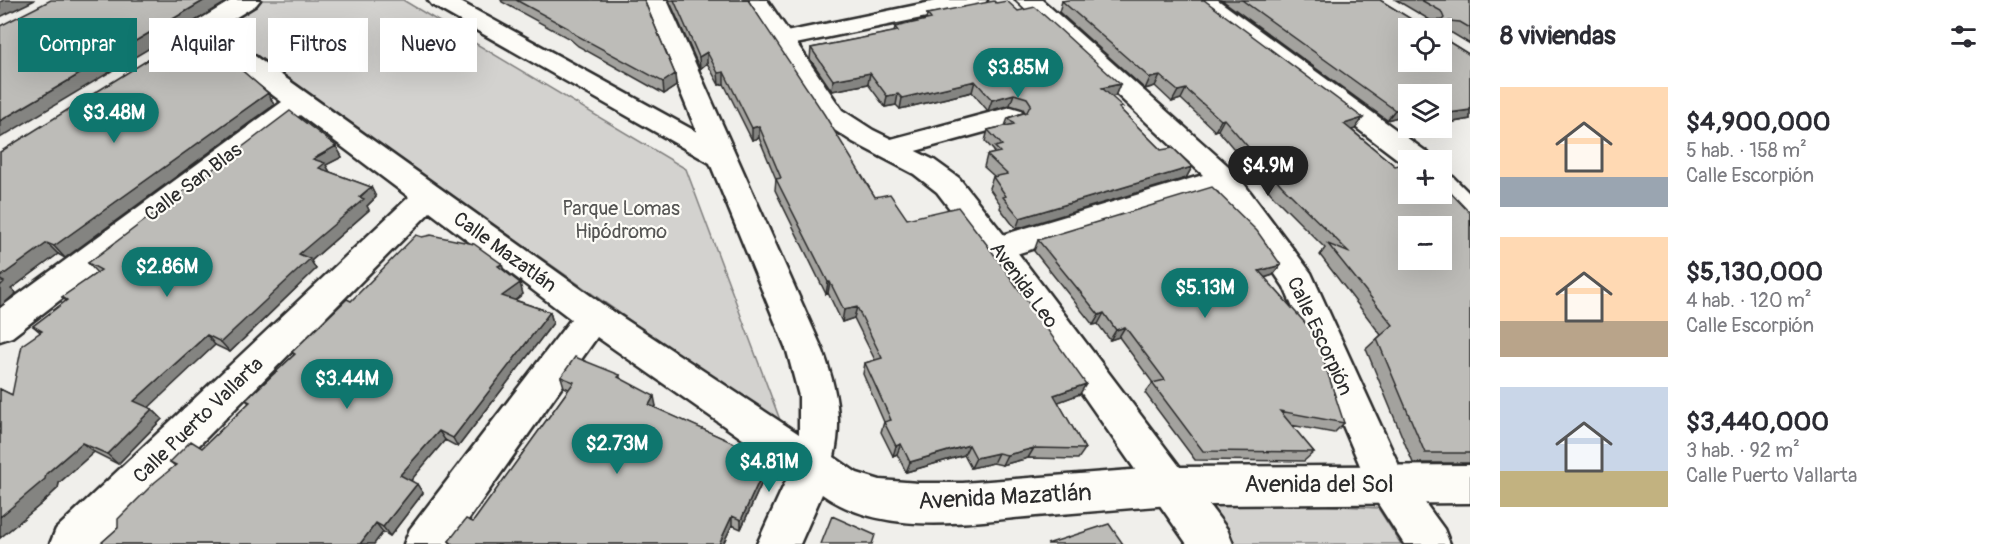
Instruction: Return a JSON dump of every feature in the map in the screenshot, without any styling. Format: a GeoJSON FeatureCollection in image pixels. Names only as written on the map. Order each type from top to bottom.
{"type":"FeatureCollection","features":[{"type":"Feature","properties":{"kind":"street"},"geometry":{"type":"LineString","coordinates":[[219,18],[248,0]]}},
{"type":"Feature","properties":{"kind":"street"},"geometry":{"type":"LineString","coordinates":[[440,0],[723,158]]}},
{"type":"Feature","properties":{"kind":"street"},"geometry":{"type":"LineString","coordinates":[[655,0],[805,351],[819,396],[819,433],[813,467],[778,544]]}},
{"type":"Feature","properties":{"kind":"street","name":"Avenida Leo"},"geometry":{"type":"LineString","coordinates":[[755,0],[832,116],[863,136],[924,167],[948,185],[997,248],[1212,544]]}},
{"type":"Feature","properties":{"kind":"street"},"geometry":{"type":"LineString","coordinates":[[781,40],[975,0]]}},
{"type":"Feature","properties":{"kind":"street","name":"Calle Escorpión"},"geometry":{"type":"LineString","coordinates":[[1028,0],[1225,179],[1299,282],[1387,483],[1429,544]]}},
{"type":"Feature","properties":{"kind":"street"},"geometry":{"type":"LineString","coordinates":[[1203,0],[1406,150]]}},
{"type":"Feature","properties":{"kind":"street","name":"Calle Mazatlán"},"geometry":{"type":"LineString","coordinates":[[256,70],[593,316],[813,467]]}},
{"type":"Feature","properties":{"kind":"street","name":"Calle San Blas"},"geometry":{"type":"LineString","coordinates":[[0,327],[299,102]]}},
{"type":"Feature","properties":{"kind":"street"},"geometry":{"type":"LineString","coordinates":[[890,149],[1011,116]]}},
{"type":"Feature","properties":{"kind":"street"},"geometry":{"type":"LineString","coordinates":[[997,248],[1225,179]]}},
{"type":"Feature","properties":{"kind":"street"},"geometry":{"type":"LineString","coordinates":[[1452,194],[1470,213]]}},
{"type":"Feature","properties":{"kind":"street","name":"Calle Puerto Vallarta"},"geometry":{"type":"LineString","coordinates":[[71,544],[429,196]]}},
{"type":"Feature","properties":{"kind":"street"},"geometry":{"type":"LineString","coordinates":[[425,544],[593,316]]}},
{"type":"Feature","properties":{"kind":"street","name":"Avenida Mazatlán"},"geometry":{"type":"LineString","coordinates":[[813,467],[846,488],[880,499],[918,503],[963,503],[1169,486]]}},
{"type":"Feature","properties":{"kind":"street","name":"Avenida del Sol"},"geometry":{"type":"LineString","coordinates":[[1169,486],[1470,484]]}},
{"type":"Feature","properties":{"kind":"green space","name":"Parque Lomas Hipódromo"},"geometry":{"type":"Polygon","coordinates":[[[262,0],[403,0],[433,18],[380,18],[380,72],[477,72],[477,44],[686,169],[783,428],[277,72],[368,72],[368,18],[268,18],[268,66],[256,57],[256,18],[233,18],[262,0]]]}},
{"type":"Feature","properties":{"kind":"green space"},"geometry":{"type":"Polygon","coordinates":[[[1188,498],[1378,508],[1401,544],[1223,544],[1188,498]]]}},
{"type":"Feature","properties":{"kind":"building"},"geometry":{"type":"Polygon","coordinates":[[[51,0],[205,0],[175,18],[149,18],[149,33],[137,40],[137,18],[18,18],[18,72],[83,72],[0,121],[0,26],[51,0]]]}},
{"type":"Feature","properties":{"kind":"building"},"geometry":{"type":"Polygon","coordinates":[[[516,0],[644,0],[675,74],[663,82],[516,0]]]}},
{"type":"Feature","properties":{"kind":"building"},"geometry":{"type":"Polygon","coordinates":[[[674,0],[748,0],[824,114],[875,197],[890,194],[907,219],[958,207],[1086,384],[1054,395],[1085,449],[1034,448],[1007,455],[998,453],[976,458],[969,445],[910,462],[901,444],[896,446],[884,422],[891,420],[865,363],[882,358],[857,307],[844,310],[776,179],[781,178],[759,126],[752,128],[724,72],[718,73],[707,52],[699,57],[674,0]]]}},
{"type":"Feature","properties":{"kind":"building"},"geometry":{"type":"Polygon","coordinates":[[[1204,0],[1363,118],[1344,124],[1395,166],[1398,165],[1398,204],[1452,204],[1452,194],[1470,213],[1470,453],[1425,453],[1377,339],[1393,325],[1328,244],[1350,253],[1282,186],[1224,119],[1221,120],[1186,89],[1178,91],[1160,76],[1150,78],[1062,1],[1204,0]]]}},
{"type":"Feature","properties":{"kind":"building"},"geometry":{"type":"Polygon","coordinates":[[[1242,0],[1380,0],[1409,18],[1398,18],[1398,72],[1452,72],[1452,44],[1470,55],[1470,110],[1452,113],[1452,84],[1398,84],[1398,109],[1395,110],[1242,0]]]}},
{"type":"Feature","properties":{"kind":"building"},"geometry":{"type":"Polygon","coordinates":[[[1421,0],[1470,0],[1470,28],[1460,22],[1452,21],[1452,18],[1444,18],[1441,11],[1421,0]]]}},
{"type":"Feature","properties":{"kind":"building"},"geometry":{"type":"Polygon","coordinates":[[[994,1],[996,3],[1007,1],[1018,11],[1035,7],[1120,84],[1102,88],[1123,107],[1119,108],[1161,150],[1173,148],[1192,167],[1020,218],[1003,197],[1006,196],[993,177],[1007,174],[987,155],[1000,152],[995,147],[1002,145],[988,130],[1014,124],[1008,118],[1027,112],[1031,104],[1027,98],[1014,94],[992,100],[975,81],[902,98],[898,94],[887,96],[870,73],[833,80],[811,48],[898,31],[895,27],[931,19],[927,14],[994,1]]]}},
{"type":"Feature","properties":{"kind":"building"},"geometry":{"type":"Polygon","coordinates":[[[149,59],[149,72],[244,72],[268,93],[54,246],[47,243],[0,277],[0,152],[128,72],[137,72],[137,67],[149,59]]]}},
{"type":"Feature","properties":{"kind":"building"},"geometry":{"type":"Polygon","coordinates":[[[290,111],[336,146],[313,159],[325,163],[319,168],[371,187],[359,197],[364,199],[299,254],[310,259],[221,342],[207,335],[134,401],[152,409],[107,454],[82,443],[46,474],[45,479],[0,517],[0,389],[12,395],[22,345],[42,331],[33,326],[67,300],[62,297],[101,270],[88,263],[290,111]]]}},
{"type":"Feature","properties":{"kind":"building"},"geometry":{"type":"Polygon","coordinates":[[[1212,187],[1257,231],[1281,265],[1259,271],[1315,334],[1344,423],[1280,411],[1314,452],[1203,451],[1152,383],[1165,380],[1125,327],[1116,330],[1104,313],[1099,315],[1038,240],[1212,187]]]}},
{"type":"Feature","properties":{"kind":"building"},"geometry":{"type":"Polygon","coordinates":[[[416,235],[422,237],[431,235],[474,244],[502,264],[498,266],[520,283],[502,296],[550,312],[453,438],[439,431],[400,475],[417,484],[383,527],[376,523],[360,544],[100,544],[118,528],[118,519],[155,482],[176,465],[170,462],[191,441],[202,448],[250,402],[246,400],[295,354],[292,352],[347,299],[351,301],[416,235]]]}},
{"type":"Feature","properties":{"kind":"building"},"geometry":{"type":"Polygon","coordinates":[[[575,357],[620,375],[618,377],[654,396],[649,405],[769,459],[741,520],[732,516],[719,544],[453,544],[449,541],[466,519],[473,522],[574,382],[561,377],[575,357]]]}},
{"type":"Feature","properties":{"kind":"building"},"geometry":{"type":"Polygon","coordinates":[[[832,516],[875,535],[872,544],[821,544],[832,516]]]}},
{"type":"Feature","properties":{"kind":"building"},"geometry":{"type":"Polygon","coordinates":[[[1109,524],[1123,544],[1047,544],[1109,524]]]}}]}
